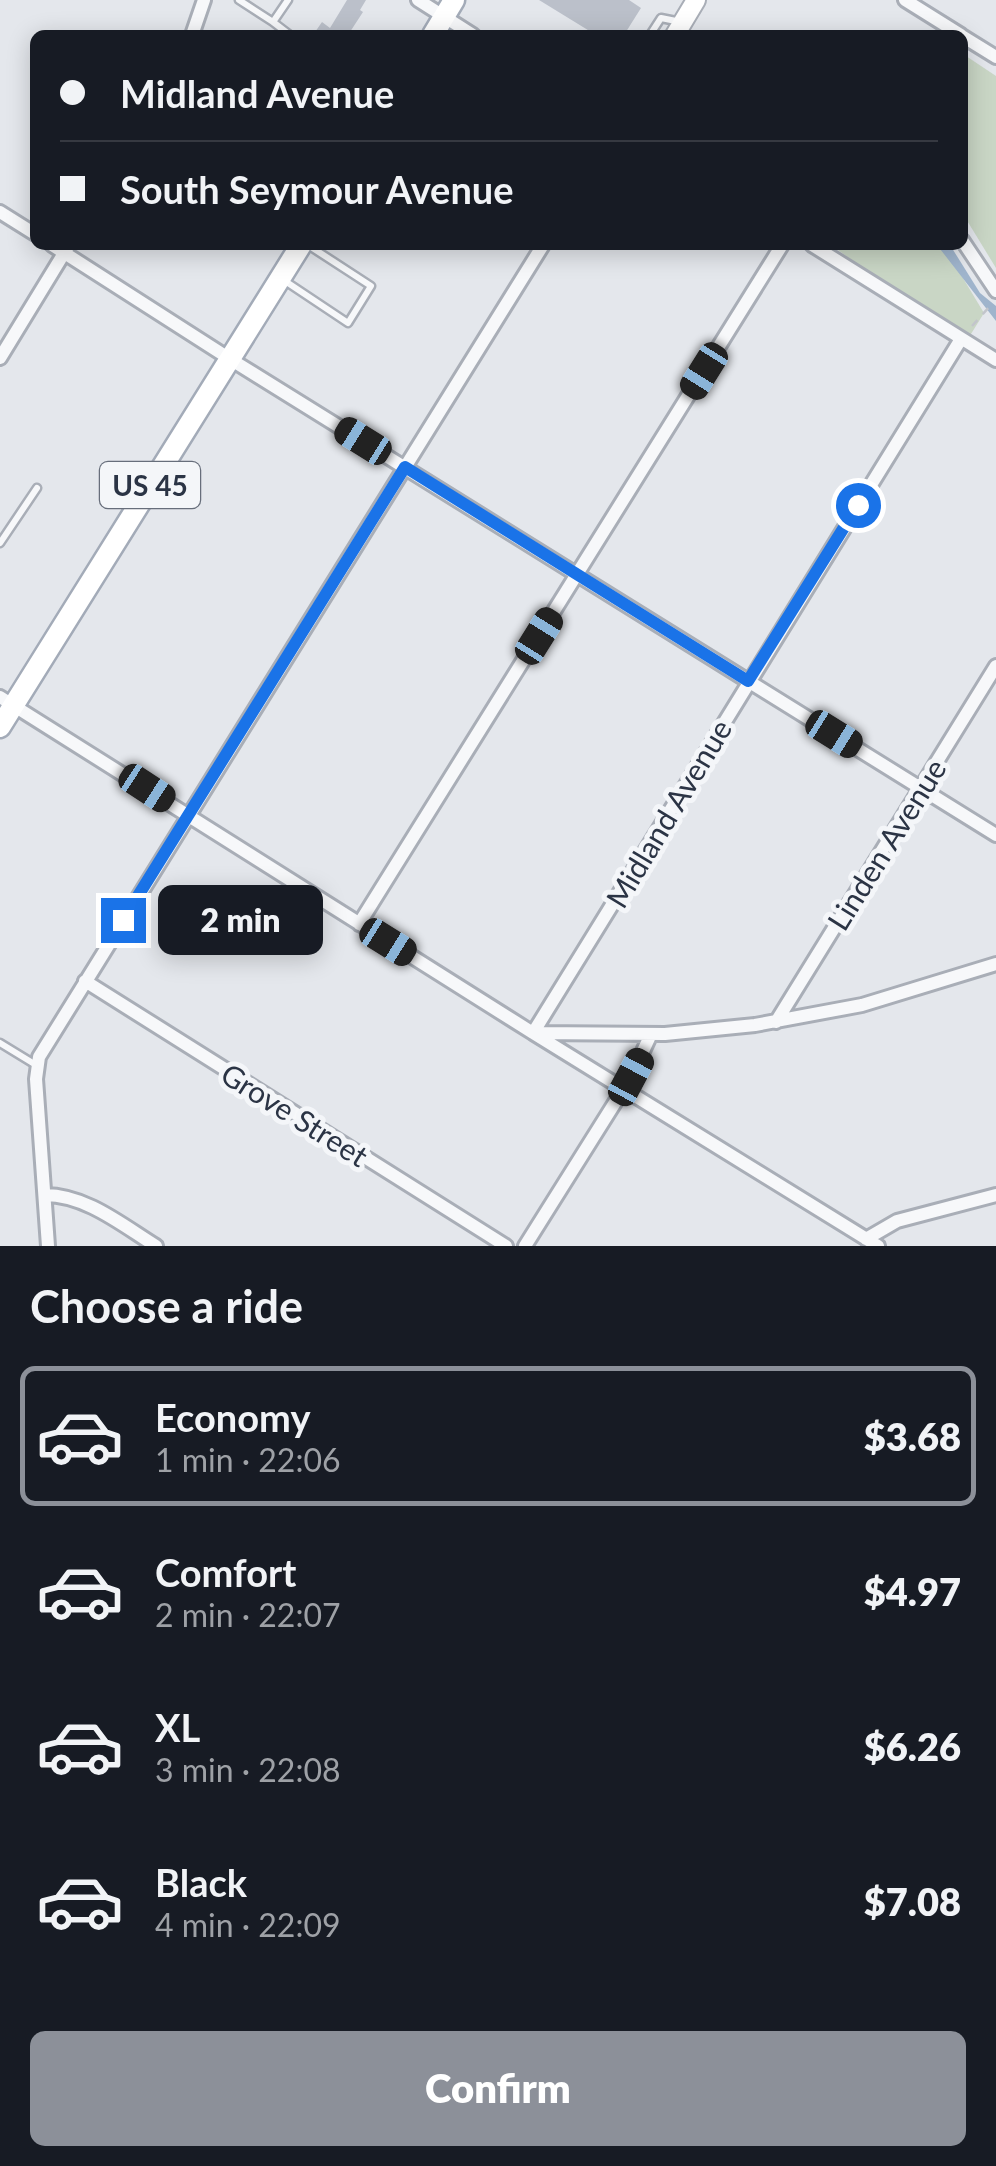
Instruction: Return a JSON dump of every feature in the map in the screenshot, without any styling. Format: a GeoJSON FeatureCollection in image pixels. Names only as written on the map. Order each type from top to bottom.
{"type":"FeatureCollection","features":[{"type":"Feature","properties":{"kind":"main road","name":"US 45"},"geometry":{"type":"LineString","coordinates":[[0,727],[6,702],[300,250]]}},
{"type":"Feature","properties":{"kind":"street"},"geometry":{"type":"LineString","coordinates":[[194,30],[204,0]]}},
{"type":"Feature","properties":{"kind":"street"},"geometry":{"type":"LineString","coordinates":[[418,0],[444,17]]}},
{"type":"Feature","properties":{"kind":"street"},"geometry":{"type":"LineString","coordinates":[[678,29],[696,0]]}},
{"type":"Feature","properties":{"kind":"street"},"geometry":{"type":"LineString","coordinates":[[905,0],[951,30]]}},
{"type":"Feature","properties":{"kind":"street"},"geometry":{"type":"LineString","coordinates":[[968,40],[996,56]]}},
{"type":"Feature","properties":{"kind":"street"},"geometry":{"type":"LineString","coordinates":[[0,212],[30,231]]}},
{"type":"Feature","properties":{"kind":"street"},"geometry":{"type":"LineString","coordinates":[[968,249],[996,291]]}},
{"type":"Feature","properties":{"kind":"street"},"geometry":{"type":"LineString","coordinates":[[0,358],[61,250]]}},
{"type":"Feature","properties":{"kind":"street"},"geometry":{"type":"LineString","coordinates":[[65,250],[230,359],[996,835]]}},
{"type":"Feature","properties":{"kind":"street"},"geometry":{"type":"LineString","coordinates":[[48,1246],[38,1141],[36,1065],[541,250]]}},
{"type":"Feature","properties":{"kind":"street"},"geometry":{"type":"LineString","coordinates":[[359,924],[779,250]]}},
{"type":"Feature","properties":{"kind":"street"},"geometry":{"type":"LineString","coordinates":[[820,250],[996,360]]}},
{"type":"Feature","properties":{"kind":"street","name":"Midland Avenue"},"geometry":{"type":"LineString","coordinates":[[534,1033],[961,339]]}},
{"type":"Feature","properties":{"kind":"street","name":"Linden Avenue"},"geometry":{"type":"LineString","coordinates":[[776,1022],[996,666]]}},
{"type":"Feature","properties":{"kind":"street"},"geometry":{"type":"LineString","coordinates":[[6,702],[872,1242],[897,1221],[996,1195]]}},
{"type":"Feature","properties":{"kind":"street"},"geometry":{"type":"LineString","coordinates":[[534,1033],[651,1034],[776,1022],[898,996],[996,964]]}},
{"type":"Feature","properties":{"kind":"street","name":"Grove Street"},"geometry":{"type":"LineString","coordinates":[[85,981],[506,1246]]}},
{"type":"Feature","properties":{"kind":"street"},"geometry":{"type":"LineString","coordinates":[[525,1246],[651,1034]]}},
{"type":"Feature","properties":{"kind":"street"},"geometry":{"type":"LineString","coordinates":[[45,1195],[62,1195],[91,1206],[156,1246]]}},
{"type":"Feature","properties":{"kind":"lane"},"geometry":{"type":"LineString","coordinates":[[239,0],[283,30]]}},
{"type":"Feature","properties":{"kind":"lane"},"geometry":{"type":"LineString","coordinates":[[273,22],[288,0]]}},
{"type":"Feature","properties":{"kind":"lane"},"geometry":{"type":"LineString","coordinates":[[653,30],[661,18],[678,29]]}},
{"type":"Feature","properties":{"kind":"lane"},"geometry":{"type":"LineString","coordinates":[[280,278],[348,322],[370,286],[312,250]]}},
{"type":"Feature","properties":{"kind":"lane"},"geometry":{"type":"LineString","coordinates":[[0,543],[37,488]]}},
{"type":"Feature","properties":{"kind":"lane"},"geometry":{"type":"LineString","coordinates":[[0,1044],[36,1065]]}},
{"type":"Feature","properties":{"kind":"path"},"geometry":{"type":"LineString","coordinates":[[972,326],[996,300]]}},
{"type":"Feature","properties":{"kind":"green space"},"geometry":{"type":"Polygon","coordinates":[[[968,57],[996,76],[996,268],[968,222],[968,57]]]}},
{"type":"Feature","properties":{"kind":"green space"},"geometry":{"type":"Polygon","coordinates":[[[838,250],[946,250],[984,313],[966,342],[838,250]]]}},
{"type":"Feature","properties":{"kind":"water"},"geometry":{"type":"Polygon","coordinates":[[[941,250],[953,250],[980,293],[996,306],[996,321],[941,250]]]}},
{"type":"Feature","properties":{"kind":"building"},"geometry":{"type":"Polygon","coordinates":[[[347,0],[366,0],[351,30],[316,30],[322,22],[330,28],[347,0]]]}},
{"type":"Feature","properties":{"kind":"building"},"geometry":{"type":"Polygon","coordinates":[[[539,0],[629,0],[641,8],[627,30],[588,30],[539,0]]]}},
{"type":"Feature","properties":{"kind":"route"},"geometry":{"type":"LineString","coordinates":[[123,920],[405,467],[748,681],[858,505]]}}]}
